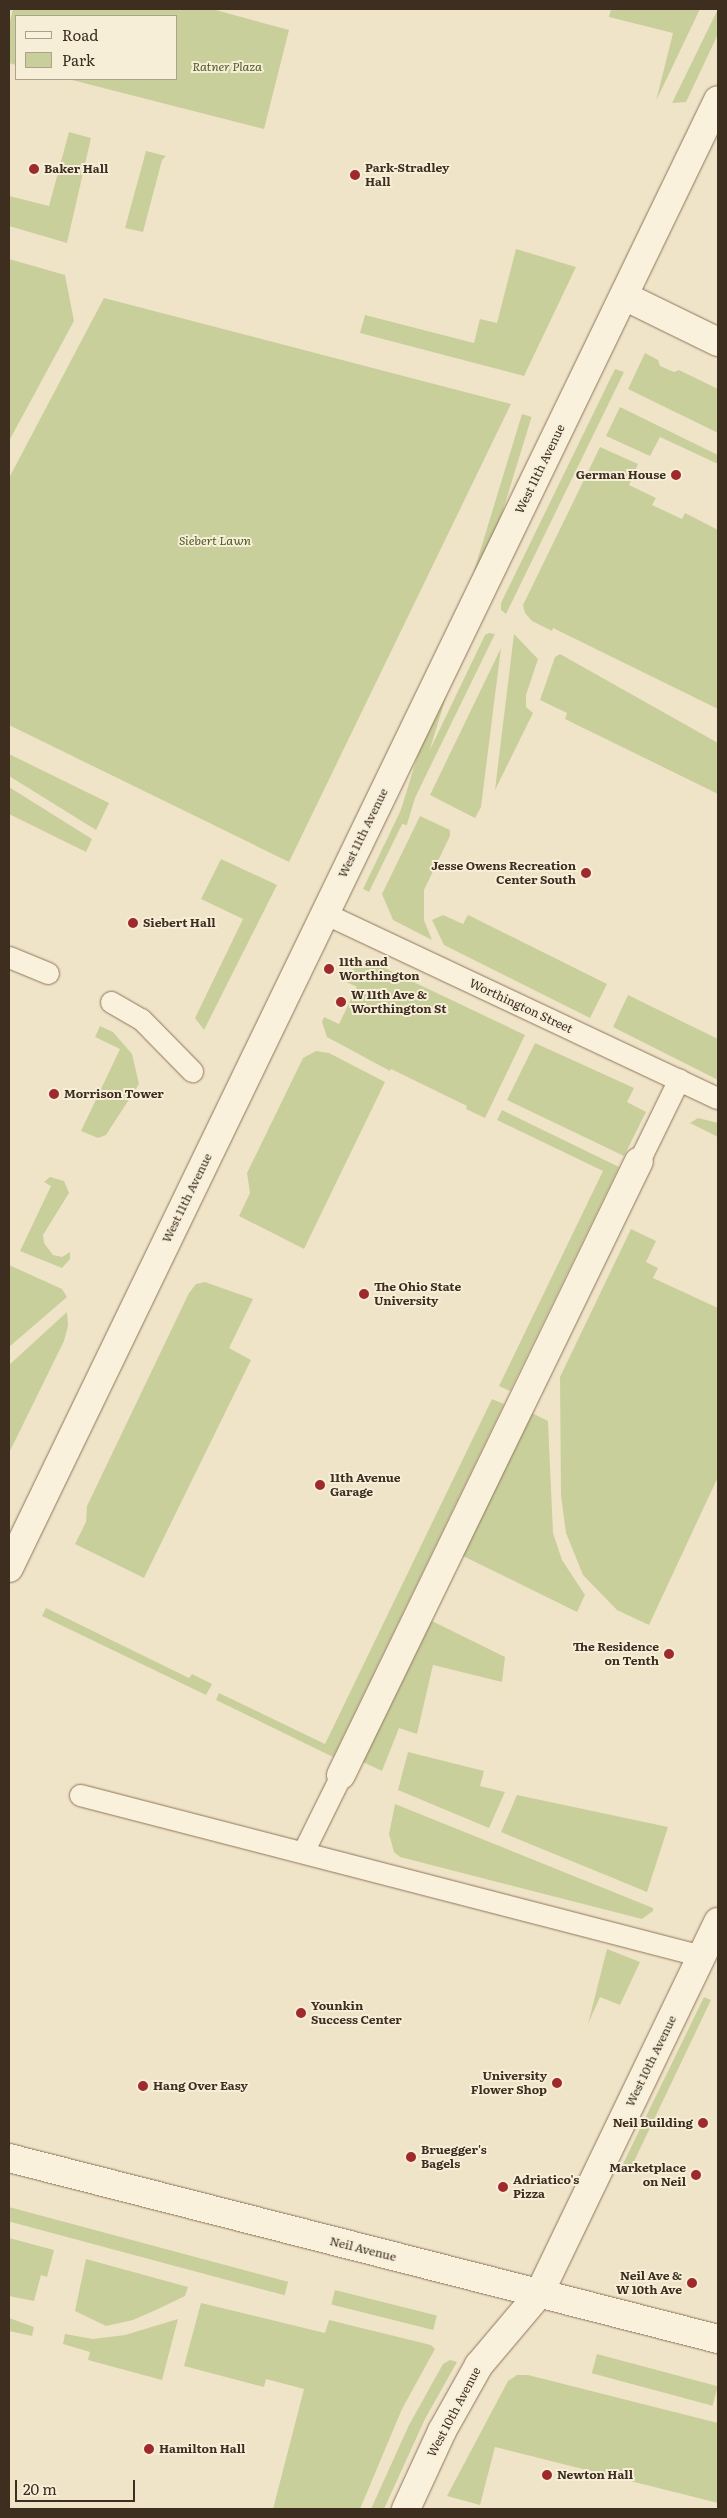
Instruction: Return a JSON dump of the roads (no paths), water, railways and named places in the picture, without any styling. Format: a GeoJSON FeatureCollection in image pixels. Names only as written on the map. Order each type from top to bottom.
{"type":"FeatureCollection","features":[{"type":"Feature","properties":{"kind":"street","name":"West 11th Avenue"},"geometry":{"type":"LineString","coordinates":[[9,1568],[718,100]]}},
{"type":"Feature","properties":{"kind":"street"},"geometry":{"type":"LineString","coordinates":[[624,296],[718,342]]}},
{"type":"Feature","properties":{"kind":"street"},"geometry":{"type":"LineString","coordinates":[[341,1775],[639,1161]]}},
{"type":"Feature","properties":{"kind":"street","name":"West 10th Avenue"},"geometry":{"type":"LineString","coordinates":[[406,2509],[442,2431],[478,2365],[539,2294],[718,1922]]}},
{"type":"Feature","properties":{"kind":"street","name":"Neil Avenue"},"geometry":{"type":"LineString","coordinates":[[9,2158],[718,2339]]}},
{"type":"Feature","properties":{"kind":"lane","name":"Worthington Street"},"geometry":{"type":"LineString","coordinates":[[324,914],[718,1098]]}},
{"type":"Feature","properties":{"kind":"lane"},"geometry":{"type":"LineString","coordinates":[[9,957],[48,973]]}},
{"type":"Feature","properties":{"kind":"lane"},"geometry":{"type":"LineString","coordinates":[[111,1002],[141,1020],[192,1071]]}},
{"type":"Feature","properties":{"kind":"lane"},"geometry":{"type":"LineString","coordinates":[[639,1161],[679,1079]]}},
{"type":"Feature","properties":{"kind":"lane"},"geometry":{"type":"LineString","coordinates":[[304,1852],[341,1775]]}},
{"type":"Feature","properties":{"kind":"lane"},"geometry":{"type":"LineString","coordinates":[[80,1795],[702,1956]]}},
{"type":"Feature","properties":{"kind":"place","name":"Baker Hall"},"geometry":{"type":"Point","coordinates":[34,169]}},
{"type":"Feature","properties":{"kind":"place","name":"Park-Stradley Hall"},"geometry":{"type":"Point","coordinates":[355,175]}},
{"type":"Feature","properties":{"kind":"place","name":"German House"},"geometry":{"type":"Point","coordinates":[676,475]}},
{"type":"Feature","properties":{"kind":"place","name":"Jesse Owens Recreation Center South"},"geometry":{"type":"Point","coordinates":[586,873]}},
{"type":"Feature","properties":{"kind":"place","name":"Siebert Hall"},"geometry":{"type":"Point","coordinates":[133,923]}},
{"type":"Feature","properties":{"kind":"place","name":"11th and Worthington"},"geometry":{"type":"Point","coordinates":[329,969]}},
{"type":"Feature","properties":{"kind":"place","name":"W 11th Ave & Worthington St"},"geometry":{"type":"Point","coordinates":[341,1002]}},
{"type":"Feature","properties":{"kind":"place","name":"Morrison Tower"},"geometry":{"type":"Point","coordinates":[54,1094]}},
{"type":"Feature","properties":{"kind":"place","name":"The Ohio State University"},"geometry":{"type":"Point","coordinates":[364,1294]}},
{"type":"Feature","properties":{"kind":"place","name":"11th Avenue Garage"},"geometry":{"type":"Point","coordinates":[320,1485]}},
{"type":"Feature","properties":{"kind":"place","name":"The Residence on Tenth"},"geometry":{"type":"Point","coordinates":[669,1654]}},
{"type":"Feature","properties":{"kind":"place","name":"Younkin Success Center"},"geometry":{"type":"Point","coordinates":[301,2013]}},
{"type":"Feature","properties":{"kind":"place","name":"University Flower Shop"},"geometry":{"type":"Point","coordinates":[557,2083]}},
{"type":"Feature","properties":{"kind":"place","name":"Hang Over Easy"},"geometry":{"type":"Point","coordinates":[143,2086]}},
{"type":"Feature","properties":{"kind":"place","name":"Neil Building"},"geometry":{"type":"Point","coordinates":[703,2123]}},
{"type":"Feature","properties":{"kind":"place","name":"Bruegger's Bagels"},"geometry":{"type":"Point","coordinates":[411,2157]}},
{"type":"Feature","properties":{"kind":"place","name":"Marketplace on Neil"},"geometry":{"type":"Point","coordinates":[696,2175]}},
{"type":"Feature","properties":{"kind":"place","name":"Adriatico's Pizza"},"geometry":{"type":"Point","coordinates":[503,2187]}},
{"type":"Feature","properties":{"kind":"place","name":"Neil Ave & W 10th Ave"},"geometry":{"type":"Point","coordinates":[692,2283]}},
{"type":"Feature","properties":{"kind":"place","name":"Hamilton Hall"},"geometry":{"type":"Point","coordinates":[149,2449]}},
{"type":"Feature","properties":{"kind":"place","name":"Newton Hall"},"geometry":{"type":"Point","coordinates":[547,2475]}},
{"type":"Feature","properties":{"kind":"park label","name":"Ratner Plaza"},"geometry":{"type":"Point","coordinates":[227,67]}},
{"type":"Feature","properties":{"kind":"park label","name":"Siebert Lawn"},"geometry":{"type":"Point","coordinates":[215,541]}}]}
